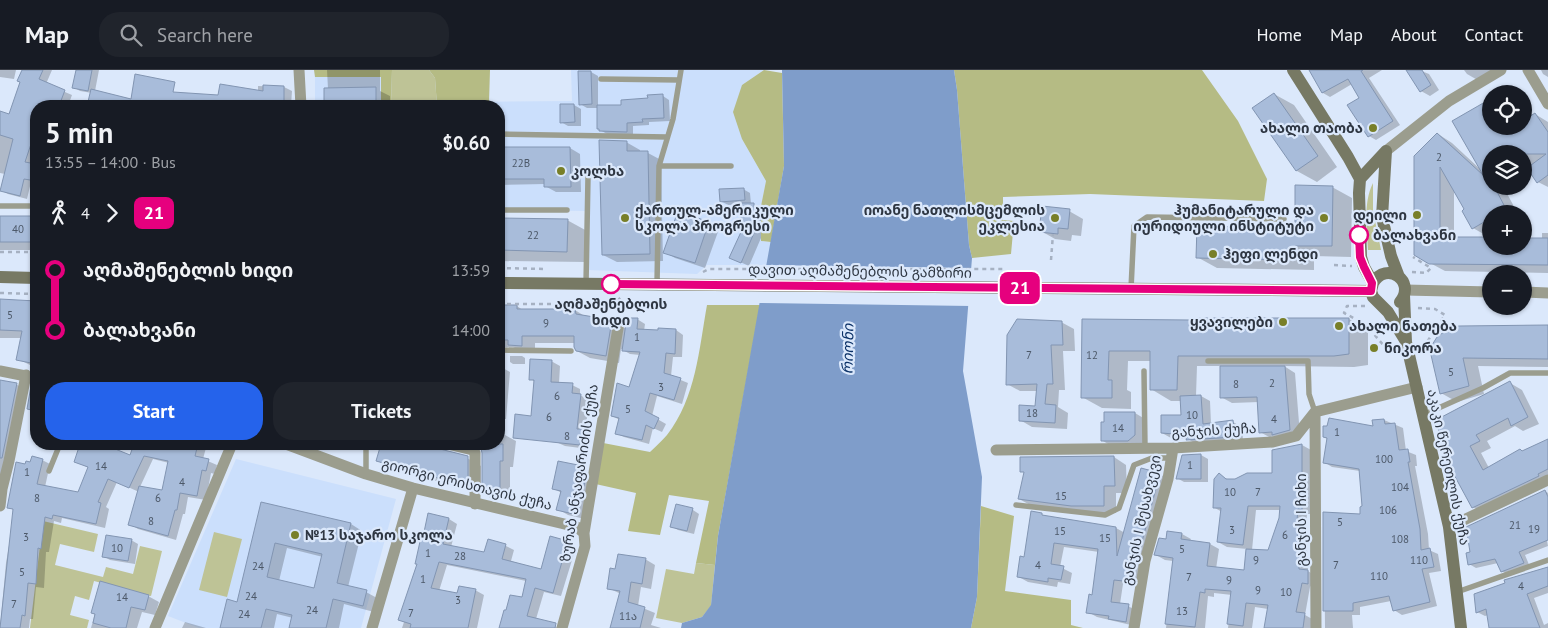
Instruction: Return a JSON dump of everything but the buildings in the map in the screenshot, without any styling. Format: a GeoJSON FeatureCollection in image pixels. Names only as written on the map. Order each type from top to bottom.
{"type":"FeatureCollection","features":[{"type":"Feature","properties":{"kind":"main road"},"geometry":{"type":"LineString","coordinates":[[1293,70],[1360,179],[1360,257],[1372,287],[1373,297],[1381,305],[1392,306],[1397,304],[1405,292],[1404,282],[1399,277],[1391,256],[1382,217],[1386,151]]}},
{"type":"Feature","properties":{"kind":"main road"},"geometry":{"type":"LineString","coordinates":[[1360,179],[1386,151]]}},
{"type":"Feature","properties":{"kind":"main road"},"geometry":{"type":"LineString","coordinates":[[1372,287],[1378,276],[1386,273],[1399,277]]}},
{"type":"Feature","properties":{"kind":"main road"},"geometry":{"type":"LineString","coordinates":[[0,277],[30,278]]}},
{"type":"Feature","properties":{"kind":"main road","name":"დავით აღმაშენებლის გამზირი"},"geometry":{"type":"LineString","coordinates":[[505,283],[1132,289],[1372,287]]}},
{"type":"Feature","properties":{"kind":"main road","name":"აკაკი წერეთლის ქუჩა"},"geometry":{"type":"LineString","coordinates":[[1405,292],[1406,342],[1449,527],[1461,628]]}},
{"type":"Feature","properties":{"kind":"main road","name":"აკაკი წერეთლის ქუჩა"},"geometry":{"type":"LineString","coordinates":[[1381,305],[1388,312],[1406,342]]}},
{"type":"Feature","properties":{"kind":"street"},"geometry":{"type":"LineString","coordinates":[[299,70],[301,100]]}},
{"type":"Feature","properties":{"kind":"street"},"geometry":{"type":"LineString","coordinates":[[1386,151],[1450,101],[1501,70]]}},
{"type":"Feature","properties":{"kind":"street"},"geometry":{"type":"LineString","coordinates":[[1528,70],[1548,104]]}},
{"type":"Feature","properties":{"kind":"street"},"geometry":{"type":"LineString","coordinates":[[1405,292],[1482,292]]}},
{"type":"Feature","properties":{"kind":"street"},"geometry":{"type":"LineString","coordinates":[[1532,292],[1548,293]]}},
{"type":"Feature","properties":{"kind":"street","name":"ზურაბ ანჯაფარიძის ქუჩა"},"geometry":{"type":"LineString","coordinates":[[562,628],[585,546],[584,533],[619,322]]}},
{"type":"Feature","properties":{"kind":"street"},"geometry":{"type":"LineString","coordinates":[[0,371],[30,376]]}},
{"type":"Feature","properties":{"kind":"street"},"geometry":{"type":"LineString","coordinates":[[0,506],[2,489],[30,380]]}},
{"type":"Feature","properties":{"kind":"street"},"geometry":{"type":"LineString","coordinates":[[1315,412],[1417,387]]}},
{"type":"Feature","properties":{"kind":"street","name":"განჯის ქუჩა"},"geometry":{"type":"LineString","coordinates":[[996,450],[1145,448],[1172,453],[1273,442],[1296,436],[1315,412]]}},
{"type":"Feature","properties":{"kind":"street","name":"განჯის I ჩიხი"},"geometry":{"type":"LineString","coordinates":[[1315,412],[1316,628]]}},
{"type":"Feature","properties":{"kind":"street"},"geometry":{"type":"LineString","coordinates":[[155,628],[229,450]]}},
{"type":"Feature","properties":{"kind":"street","name":"გიორგი ერისთავის ქუჩა"},"geometry":{"type":"LineString","coordinates":[[309,450],[366,474],[475,504],[577,527],[584,533]]}},
{"type":"Feature","properties":{"kind":"street"},"geometry":{"type":"LineString","coordinates":[[473,450],[475,504]]}},
{"type":"Feature","properties":{"kind":"street","name":"განჯის I შესახვევი"},"geometry":{"type":"LineString","coordinates":[[1134,628],[1145,561],[1168,479],[1172,453]]}},
{"type":"Feature","properties":{"kind":"street"},"geometry":{"type":"LineString","coordinates":[[1449,527],[1548,480]]}},
{"type":"Feature","properties":{"kind":"street"},"geometry":{"type":"LineString","coordinates":[[372,628],[414,488]]}},
{"type":"Feature","properties":{"kind":"lane"},"geometry":{"type":"LineString","coordinates":[[657,284],[660,166],[673,119],[681,70]]}},
{"type":"Feature","properties":{"kind":"lane"},"geometry":{"type":"LineString","coordinates":[[601,79],[679,80]]}},
{"type":"Feature","properties":{"kind":"lane"},"geometry":{"type":"LineString","coordinates":[[505,134],[667,137]]}},
{"type":"Feature","properties":{"kind":"lane"},"geometry":{"type":"LineString","coordinates":[[660,166],[731,166]]}},
{"type":"Feature","properties":{"kind":"lane"},"geometry":{"type":"LineString","coordinates":[[586,284],[588,177]]}},
{"type":"Feature","properties":{"kind":"lane"},"geometry":{"type":"LineString","coordinates":[[0,206],[30,206]]}},
{"type":"Feature","properties":{"kind":"lane"},"geometry":{"type":"LineString","coordinates":[[505,210],[567,210]]}},
{"type":"Feature","properties":{"kind":"lane"},"geometry":{"type":"LineString","coordinates":[[1132,289],[1134,226],[1147,217],[1284,219]]}},
{"type":"Feature","properties":{"kind":"lane"},"geometry":{"type":"LineString","coordinates":[[505,350],[571,351]]}},
{"type":"Feature","properties":{"kind":"lane"},"geometry":{"type":"LineString","coordinates":[[1208,361],[1308,361],[1309,394],[1315,412]]}},
{"type":"Feature","properties":{"kind":"lane"},"geometry":{"type":"LineString","coordinates":[[1144,371],[1145,448]]}},
{"type":"Feature","properties":{"kind":"lane"},"geometry":{"type":"LineString","coordinates":[[1423,415],[1510,373],[1548,373]]}},
{"type":"Feature","properties":{"kind":"lane"},"geometry":{"type":"LineString","coordinates":[[50,470],[58,450]]}},
{"type":"Feature","properties":{"kind":"lane"},"geometry":{"type":"LineString","coordinates":[[366,450],[366,474]]}},
{"type":"Feature","properties":{"kind":"lane"},"geometry":{"type":"LineString","coordinates":[[1016,505],[1105,515],[1119,508],[1134,465],[1172,453]]}},
{"type":"Feature","properties":{"kind":"lane"},"geometry":{"type":"LineString","coordinates":[[1456,592],[1548,560]]}},
{"type":"Feature","properties":{"kind":"path"},"geometry":{"type":"LineString","coordinates":[[1051,260],[1053,234]]}},
{"type":"Feature","properties":{"kind":"path"},"geometry":{"type":"LineString","coordinates":[[0,252],[30,252]]}},
{"type":"Feature","properties":{"kind":"path"},"geometry":{"type":"LineString","coordinates":[[1413,258],[1431,268]]}},
{"type":"Feature","properties":{"kind":"path"},"geometry":{"type":"LineString","coordinates":[[709,270],[1004,270]]}},
{"type":"Feature","properties":{"kind":"path"},"geometry":{"type":"LineString","coordinates":[[0,293],[30,294]]}},
{"type":"Feature","properties":{"kind":"path"},"geometry":{"type":"LineString","coordinates":[[505,304],[615,304],[622,295],[619,322]]}},
{"type":"Feature","properties":{"kind":"path"},"geometry":{"type":"LineString","coordinates":[[1344,313],[1365,324],[1386,348]]}},
{"type":"Feature","properties":{"kind":"path"},"geometry":{"type":"LineString","coordinates":[[1423,348],[1445,315]]}},
{"type":"Feature","properties":{"kind":"shaded area"},"geometry":{"type":"Polygon","coordinates":[[[571,70],[764,70],[742,85],[742,139],[766,181],[761,206],[761,241],[771,242],[767,265],[707,265],[697,274],[587,270],[588,211],[505,210],[505,102],[572,101],[571,70]]]}},
{"type":"Feature","properties":{"kind":"shaded area"},"geometry":{"type":"Polygon","coordinates":[[[315,77],[381,77],[381,100],[315,100],[315,77]]]}},
{"type":"Feature","properties":{"kind":"shaded area","name":"№13 საჯარო სკოლა"},"geometry":{"type":"Polygon","coordinates":[[[236,459],[396,499],[361,628],[199,628],[168,616],[236,459]]]}},
{"type":"Feature","properties":{"kind":"green space"},"geometry":{"type":"Polygon","coordinates":[[[314,70],[392,70],[391,100],[381,100],[381,77],[315,77],[314,70]]]}},
{"type":"Feature","properties":{"kind":"green space"},"geometry":{"type":"Polygon","coordinates":[[[392,70],[429,70],[435,78],[437,100],[391,100],[392,70]]]}},
{"type":"Feature","properties":{"kind":"green space"},"geometry":{"type":"Polygon","coordinates":[[[429,70],[490,70],[489,100],[437,100],[435,78],[429,70]]]}},
{"type":"Feature","properties":{"kind":"green space"},"geometry":{"type":"Polygon","coordinates":[[[764,70],[782,73],[784,166],[771,242],[761,241],[761,206],[766,181],[742,139],[733,112],[742,85],[764,70]]]}},
{"type":"Feature","properties":{"kind":"green space"},"geometry":{"type":"Polygon","coordinates":[[[954,70],[1202,70],[1238,121],[1267,179],[1264,201],[1090,194],[1003,197],[1003,220],[1014,221],[1011,254],[972,258],[969,245],[954,70]]]}},
{"type":"Feature","properties":{"kind":"green space"},"geometry":{"type":"Polygon","coordinates":[[[1373,183],[1373,211],[1381,250],[1368,250],[1367,207],[1373,183]]]}},
{"type":"Feature","properties":{"kind":"green space"},"geometry":{"type":"Polygon","coordinates":[[[707,305],[760,305],[718,536],[715,565],[696,563],[709,501],[669,495],[660,535],[628,531],[636,493],[591,483],[598,442],[650,452],[667,435],[677,421],[695,373],[707,305]]]}},
{"type":"Feature","properties":{"kind":"green space"},"geometry":{"type":"Polygon","coordinates":[[[981,506],[1014,516],[1005,591],[1071,600],[1071,625],[1083,628],[971,628],[977,597],[981,506]]]}},
{"type":"Feature","properties":{"kind":"green space"},"geometry":{"type":"Polygon","coordinates":[[[43,521],[98,534],[94,552],[60,544],[55,565],[103,577],[106,567],[133,574],[140,546],[162,551],[151,596],[94,581],[89,600],[75,596],[70,615],[89,620],[87,628],[30,628],[43,521]]]}},
{"type":"Feature","properties":{"kind":"green space"},"geometry":{"type":"Polygon","coordinates":[[[214,532],[242,539],[227,597],[199,590],[214,532]]]}},
{"type":"Feature","properties":{"kind":"green space"},"geometry":{"type":"Polygon","coordinates":[[[696,563],[715,565],[711,606],[702,617],[682,623],[656,618],[666,569],[694,574],[696,563]]]}},
{"type":"Feature","properties":{"kind":"water","name":"რიონი"},"geometry":{"type":"Polygon","coordinates":[[[782,70],[954,70],[969,245],[972,258],[963,371],[982,477],[977,597],[971,628],[681,628],[682,623],[702,617],[711,605],[718,536],[784,166],[782,70]]]}},
{"type":"Feature","properties":{"kind":"pier"},"geometry":{"type":"Polygon","coordinates":[[[764,265],[974,268],[971,306],[757,303],[764,265]]]}},
{"type":"Feature","properties":{"kind":"bus line","name":"21"},"geometry":{"type":"LineString","coordinates":[[611,284],[1371,291],[1372,283],[1360,257],[1359,235]]}},
{"type":"Feature","properties":{"kind":"place","name":"ახალი თაობა"},"geometry":{"type":"Point","coordinates":[1373,128]}},
{"type":"Feature","properties":{"kind":"place","name":"კოლხა"},"geometry":{"type":"Point","coordinates":[561,171]}},
{"type":"Feature","properties":{"kind":"place","name":"დეილი"},"geometry":{"type":"Point","coordinates":[1417,215]}},
{"type":"Feature","properties":{"kind":"place","name":"ქართულ-ამერიკული სკოლა პროგრესი"},"geometry":{"type":"Point","coordinates":[625,218]}},
{"type":"Feature","properties":{"kind":"place","name":"იოანე ნათლისმცემლის ეკლესია"},"geometry":{"type":"Point","coordinates":[1055,218]}},
{"type":"Feature","properties":{"kind":"place","name":"ჰუმანიტარული და იურიდიული ინსტიტუტი"},"geometry":{"type":"Point","coordinates":[1324,218]}},
{"type":"Feature","properties":{"kind":"place","name":"ბალახვანი"},"geometry":{"type":"Point","coordinates":[1359,235]}},
{"type":"Feature","properties":{"kind":"place","name":"ჰეფი ლენდი"},"geometry":{"type":"Point","coordinates":[1213,254]}},
{"type":"Feature","properties":{"kind":"place","name":"აღმაშენებლის ხიდი"},"geometry":{"type":"Point","coordinates":[611,284]}},
{"type":"Feature","properties":{"kind":"place","name":"ყვავილები"},"geometry":{"type":"Point","coordinates":[1283,322]}},
{"type":"Feature","properties":{"kind":"place","name":"ახალი ნათება"},"geometry":{"type":"Point","coordinates":[1339,326]}},
{"type":"Feature","properties":{"kind":"place","name":"ნიკორა"},"geometry":{"type":"Point","coordinates":[1374,348]}},
{"type":"Feature","properties":{"kind":"place","name":"№13 საჯარო სკოლა"},"geometry":{"type":"Point","coordinates":[295,535]}}]}
